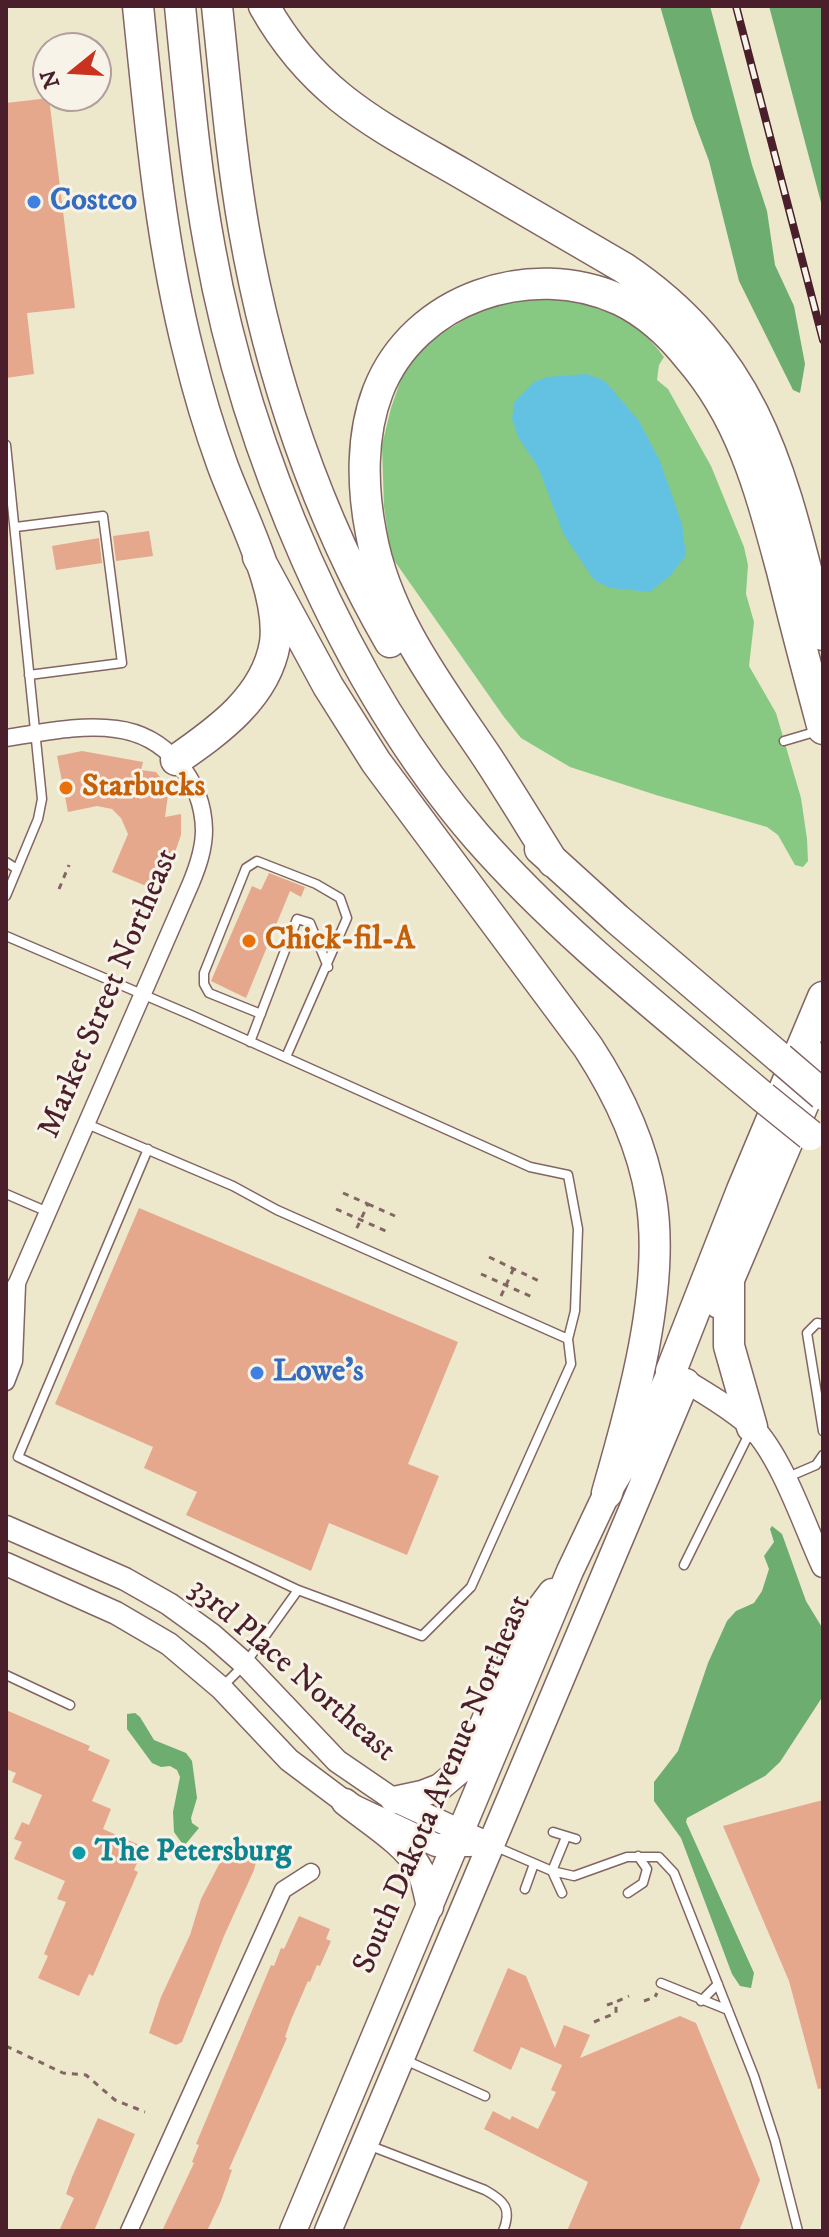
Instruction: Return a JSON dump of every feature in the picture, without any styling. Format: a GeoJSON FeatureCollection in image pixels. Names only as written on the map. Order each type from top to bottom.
{"type":"FeatureCollection","features":[{"type":"Feature","properties":{"kind":"highway"},"geometry":{"type":"LineString","coordinates":[[138,6],[161,214],[180,318],[209,426],[273,600],[276,621],[274,646],[266,673],[246,703],[176,760]]}},
{"type":"Feature","properties":{"kind":"highway"},"geometry":{"type":"LineString","coordinates":[[180,6],[204,214],[229,338],[281,498],[336,620],[405,739],[455,811],[484,845],[585,946],[816,1141]]}},
{"type":"Feature","properties":{"kind":"highway"},"geometry":{"type":"LineString","coordinates":[[217,6],[236,181],[253,277],[287,406],[321,499],[381,627],[425,701],[497,801],[553,862],[823,1095]]}},
{"type":"Feature","properties":{"kind":"highway"},"geometry":{"type":"LineString","coordinates":[[264,6],[308,69],[358,113],[624,268],[654,290],[697,330],[737,383],[767,439],[785,491],[823,635]]}},
{"type":"Feature","properties":{"kind":"highway"},"geometry":{"type":"LineString","coordinates":[[553,862],[402,623],[383,579],[371,533],[365,456],[367,430],[379,389],[388,370],[414,337],[428,323],[459,304],[491,290],[528,284],[581,287],[611,296],[640,311],[690,359],[725,408],[755,472],[823,730]]}},
{"type":"Feature","properties":{"kind":"highway"},"geometry":{"type":"LineString","coordinates":[[258,557],[328,686],[376,762],[588,1047],[610,1082],[628,1120],[647,1180],[654,1217],[654,1268],[661,1348],[679,1376]]}},
{"type":"Feature","properties":{"kind":"highway"},"geometry":{"type":"LineString","coordinates":[[679,1376],[742,1190],[823,997]]}},
{"type":"Feature","properties":{"kind":"highway"},"geometry":{"type":"LineString","coordinates":[[679,1376],[730,1279],[823,1058]]}},
{"type":"Feature","properties":{"kind":"highway"},"geometry":{"type":"LineString","coordinates":[[607,1493],[633,1399],[654,1268]]}},
{"type":"Feature","properties":{"kind":"highway"},"geometry":{"type":"LineString","coordinates":[[730,1279],[729,1346],[752,1427]]}},
{"type":"Feature","properties":{"kind":"main road","name":"South Dakota Avenue Northeast"},"geometry":{"type":"LineString","coordinates":[[293,2231],[570,1571],[607,1493],[679,1376]]}},
{"type":"Feature","properties":{"kind":"main road","name":"South Dakota Avenue Northeast"},"geometry":{"type":"LineString","coordinates":[[328,2231],[491,1845],[679,1376]]}},
{"type":"Feature","properties":{"kind":"main road"},"geometry":{"type":"LineString","coordinates":[[394,1800],[440,1787],[465,1766],[525,1628],[570,1571]]}},
{"type":"Feature","properties":{"kind":"main road"},"geometry":{"type":"LineString","coordinates":[[345,1802],[415,1861],[430,1907]]}},
{"type":"Feature","properties":{"kind":"street","name":"Market Street Northeast"},"geometry":{"type":"LineString","coordinates":[[6,738],[82,729],[119,729],[151,739],[165,748],[192,782],[200,801],[204,830],[202,851],[191,883],[17,1283],[6,1301]]}},
{"type":"Feature","properties":{"kind":"street","name":"Market Street Northeast"},"geometry":{"type":"LineString","coordinates":[[6,1382],[14,1361],[17,1283]]}},
{"type":"Feature","properties":{"kind":"street"},"geometry":{"type":"LineString","coordinates":[[679,1376],[752,1427],[766,1444],[823,1566]]}},
{"type":"Feature","properties":{"kind":"street","name":"33rd Place Northeast"},"geometry":{"type":"LineString","coordinates":[[6,1527],[147,1591],[191,1619],[245,1664],[327,1752],[394,1800],[459,1838],[491,1845]]}},
{"type":"Feature","properties":{"kind":"street","name":"33rd Place Northeast"},"geometry":{"type":"LineString","coordinates":[[6,1564],[137,1624],[178,1650],[221,1688],[289,1760],[345,1802],[436,1845],[459,1838]]}},
{"type":"Feature","properties":{"kind":"street"},"geometry":{"type":"LineString","coordinates":[[129,2231],[283,1890],[311,1872]]}},
{"type":"Feature","properties":{"kind":"lane"},"geometry":{"type":"LineString","coordinates":[[6,445],[42,799],[38,819],[6,896]]}},
{"type":"Feature","properties":{"kind":"lane"},"geometry":{"type":"LineString","coordinates":[[16,527],[103,516],[122,663],[29,675]]}},
{"type":"Feature","properties":{"kind":"lane"},"geometry":{"type":"LineString","coordinates":[[784,741],[823,730]]}},
{"type":"Feature","properties":{"kind":"lane"},"geometry":{"type":"LineString","coordinates":[[261,1014],[209,993],[204,984],[204,973],[246,868],[257,861],[316,884],[340,898],[347,918],[286,1057]]}},
{"type":"Feature","properties":{"kind":"lane"},"geometry":{"type":"LineString","coordinates":[[6,862],[17,869]]}},
{"type":"Feature","properties":{"kind":"lane"},"geometry":{"type":"LineString","coordinates":[[250,1042],[297,919],[310,923],[328,967]]}},
{"type":"Feature","properties":{"kind":"lane"},"geometry":{"type":"LineString","coordinates":[[6,936],[530,1167],[568,1175],[576,1213],[578,1256],[575,1311],[568,1339],[571,1364],[471,1587],[422,1636],[298,1590],[18,1457],[148,1149]]}},
{"type":"Feature","properties":{"kind":"lane"},"geometry":{"type":"LineString","coordinates":[[86,1124],[233,1186],[277,1210],[568,1339]]}},
{"type":"Feature","properties":{"kind":"lane"},"geometry":{"type":"LineString","coordinates":[[6,1194],[48,1212]]}},
{"type":"Feature","properties":{"kind":"lane"},"geometry":{"type":"LineString","coordinates":[[823,1324],[817,1323],[807,1333],[823,1431]]}},
{"type":"Feature","properties":{"kind":"lane"},"geometry":{"type":"LineString","coordinates":[[684,1565],[752,1427]]}},
{"type":"Feature","properties":{"kind":"lane"},"geometry":{"type":"LineString","coordinates":[[784,1479],[816,1465],[823,1455]]}},
{"type":"Feature","properties":{"kind":"lane"},"geometry":{"type":"LineString","coordinates":[[221,1688],[245,1664],[298,1590]]}},
{"type":"Feature","properties":{"kind":"lane"},"geometry":{"type":"LineString","coordinates":[[6,1675],[70,1705]]}},
{"type":"Feature","properties":{"kind":"lane"},"geometry":{"type":"LineString","coordinates":[[552,1871],[571,1838],[553,1832]]}},
{"type":"Feature","properties":{"kind":"lane"},"geometry":{"type":"LineString","coordinates":[[491,1845],[552,1871],[574,1876],[638,1856],[659,1857],[674,1873],[754,2076],[775,2141],[798,2231]]}},
{"type":"Feature","properties":{"kind":"lane"},"geometry":{"type":"LineString","coordinates":[[628,1893],[643,1883],[647,1869],[638,1856]]}},
{"type":"Feature","properties":{"kind":"lane"},"geometry":{"type":"LineString","coordinates":[[525,1889],[534,1864]]}},
{"type":"Feature","properties":{"kind":"lane"},"geometry":{"type":"LineString","coordinates":[[552,1871],[562,1893]]}},
{"type":"Feature","properties":{"kind":"lane"},"geometry":{"type":"LineString","coordinates":[[661,1983],[728,2010]]}},
{"type":"Feature","properties":{"kind":"lane"},"geometry":{"type":"LineString","coordinates":[[701,2001],[718,1984]]}},
{"type":"Feature","properties":{"kind":"lane"},"geometry":{"type":"LineString","coordinates":[[401,2058],[485,2096]]}},
{"type":"Feature","properties":{"kind":"lane"},"geometry":{"type":"LineString","coordinates":[[365,2144],[499,2198],[509,2213],[503,2231]]}},
{"type":"Feature","properties":{"kind":"path"},"geometry":{"type":"LineString","coordinates":[[59,889],[69,865]]}},
{"type":"Feature","properties":{"kind":"path"},"geometry":{"type":"LineString","coordinates":[[343,1193],[395,1216]]}},
{"type":"Feature","properties":{"kind":"path"},"geometry":{"type":"LineString","coordinates":[[350,1243],[368,1204]]}},
{"type":"Feature","properties":{"kind":"path"},"geometry":{"type":"LineString","coordinates":[[336,1209],[388,1232]]}},
{"type":"Feature","properties":{"kind":"path"},"geometry":{"type":"LineString","coordinates":[[489,1257],[539,1281]]}},
{"type":"Feature","properties":{"kind":"path"},"geometry":{"type":"LineString","coordinates":[[496,1307],[514,1269]]}},
{"type":"Feature","properties":{"kind":"path"},"geometry":{"type":"LineString","coordinates":[[481,1274],[532,1297]]}},
{"type":"Feature","properties":{"kind":"path"},"geometry":{"type":"LineString","coordinates":[[607,2005],[629,1996]]}},
{"type":"Feature","properties":{"kind":"path"},"geometry":{"type":"LineString","coordinates":[[594,2022],[616,2013],[616,2002]]}},
{"type":"Feature","properties":{"kind":"path"},"geometry":{"type":"LineString","coordinates":[[6,2046],[63,2073],[86,2075],[115,2100],[145,2112]]}},
{"type":"Feature","properties":{"kind":"green space"},"geometry":{"type":"Polygon","coordinates":[[[660,6],[710,6],[767,211],[775,265],[794,306],[805,364],[800,393],[793,390],[739,281],[709,161],[660,6]]]}},
{"type":"Feature","properties":{"kind":"green space"},"geometry":{"type":"Polygon","coordinates":[[[769,6],[823,6],[823,210],[769,6]]]}},
{"type":"Feature","properties":{"kind":"green space"},"geometry":{"type":"Polygon","coordinates":[[[560,297],[618,317],[653,344],[664,357],[659,365],[657,380],[668,389],[711,466],[744,547],[748,565],[746,594],[754,622],[749,666],[776,713],[801,798],[808,861],[803,867],[795,865],[778,835],[767,827],[570,767],[521,738],[391,556],[384,507],[382,445],[405,368],[430,340],[486,307],[560,297]]]}},
{"type":"Feature","properties":{"kind":"green space"},"geometry":{"type":"Polygon","coordinates":[[[772,1526],[782,1534],[806,1601],[823,1629],[823,1696],[780,1762],[765,1776],[687,1818],[686,1822],[754,1973],[751,1988],[740,1986],[732,1974],[681,1838],[654,1801],[654,1782],[678,1751],[708,1663],[727,1621],[736,1611],[754,1603],[762,1591],[769,1569],[764,1556],[774,1542],[772,1526]]]}},
{"type":"Feature","properties":{"kind":"green space"},"geometry":{"type":"Polygon","coordinates":[[[135,1713],[154,1740],[186,1753],[192,1761],[197,1798],[191,1818],[199,1828],[184,1846],[174,1832],[173,1812],[180,1777],[177,1770],[170,1766],[161,1767],[152,1763],[127,1729],[127,1714],[135,1713]]]}},
{"type":"Feature","properties":{"kind":"water"},"geometry":{"type":"Polygon","coordinates":[[[587,374],[605,381],[639,421],[660,461],[682,524],[686,555],[671,575],[650,592],[610,588],[594,580],[564,535],[538,467],[518,437],[512,419],[514,403],[534,382],[547,377],[587,374]]]}},
{"type":"Feature","properties":{"kind":"building","name":"Costco"},"geometry":{"type":"Polygon","coordinates":[[[32,100],[32,112],[51,112],[75,308],[27,313],[34,374],[6,378],[6,103],[32,100]]]}},
{"type":"Feature","properties":{"kind":"building"},"geometry":{"type":"Polygon","coordinates":[[[149,531],[153,556],[116,561],[113,536],[149,531]]]}},
{"type":"Feature","properties":{"kind":"building"},"geometry":{"type":"Polygon","coordinates":[[[99,538],[102,563],[56,570],[52,546],[99,538]]]}},
{"type":"Feature","properties":{"kind":"building"},"geometry":{"type":"Polygon","coordinates":[[[82,751],[143,762],[141,770],[156,772],[169,788],[165,817],[181,814],[181,835],[161,892],[112,872],[128,834],[121,818],[112,809],[97,806],[68,812],[57,756],[82,751]]]}},
{"type":"Feature","properties":{"kind":"building","name":"Chick-fil-A"},"geometry":{"type":"Polygon","coordinates":[[[269,873],[305,887],[301,897],[290,891],[246,998],[211,981],[252,886],[261,890],[269,873]]]}},
{"type":"Feature","properties":{"kind":"building","name":"Lowe's"},"geometry":{"type":"Polygon","coordinates":[[[139,1208],[458,1342],[408,1464],[439,1476],[407,1555],[329,1523],[311,1571],[186,1515],[197,1492],[144,1468],[153,1447],[55,1404],[139,1208]]]}},
{"type":"Feature","properties":{"kind":"building","name":"The Petersburg"},"geometry":{"type":"Polygon","coordinates":[[[6,1710],[90,1746],[88,1750],[110,1760],[92,1801],[111,1809],[103,1829],[144,1847],[134,1870],[138,1872],[93,1976],[89,1974],[79,1996],[38,1978],[48,1956],[44,1954],[66,1902],[57,1899],[65,1881],[14,1859],[22,1842],[14,1839],[22,1822],[29,1825],[42,1795],[12,1782],[16,1773],[6,1769],[6,1710]]]}},
{"type":"Feature","properties":{"kind":"building"},"geometry":{"type":"Polygon","coordinates":[[[823,1800],[823,2088],[818,2089],[789,1981],[723,1826],[823,1800]]]}},
{"type":"Feature","properties":{"kind":"building"},"geometry":{"type":"Polygon","coordinates":[[[227,1849],[256,1862],[254,1870],[182,2042],[176,2045],[149,2033],[161,1997],[190,1935],[201,1899],[227,1849]]]}},
{"type":"Feature","properties":{"kind":"building"},"geometry":{"type":"Polygon","coordinates":[[[299,1916],[330,1929],[326,1939],[331,1941],[320,1966],[317,1965],[308,1981],[291,2020],[287,2038],[229,2169],[232,2170],[221,2201],[207,2231],[162,2231],[194,2163],[199,2145],[196,2144],[271,1965],[274,1966],[281,1948],[284,1949],[299,1916]]]}},
{"type":"Feature","properties":{"kind":"building"},"geometry":{"type":"Polygon","coordinates":[[[508,1968],[526,1976],[555,2048],[564,2025],[590,2035],[580,2058],[680,2016],[696,2023],[760,2180],[739,2231],[567,2231],[588,2182],[484,2129],[493,2111],[510,2120],[512,2116],[538,2129],[556,2092],[551,2090],[562,2065],[521,2047],[511,2070],[473,2051],[508,1968]]]}},
{"type":"Feature","properties":{"kind":"building"},"geometry":{"type":"Polygon","coordinates":[[[98,2118],[135,2134],[94,2231],[59,2231],[74,2198],[66,2194],[98,2118]]]}},
{"type":"Feature","properties":{"kind":"railway"},"geometry":{"type":"LineString","coordinates":[[736,6],[823,340]]}},
{"type":"Feature","properties":{"kind":"place","name":"Costco"},"geometry":{"type":"Point","coordinates":[34,202]}},
{"type":"Feature","properties":{"kind":"place","name":"Starbucks"},"geometry":{"type":"Point","coordinates":[66,788]}},
{"type":"Feature","properties":{"kind":"place","name":"Chick-fil-A"},"geometry":{"type":"Point","coordinates":[249,941]}},
{"type":"Feature","properties":{"kind":"place","name":"Lowe's"},"geometry":{"type":"Point","coordinates":[257,1373]}},
{"type":"Feature","properties":{"kind":"place","name":"The Petersburg"},"geometry":{"type":"Point","coordinates":[79,1853]}}]}
